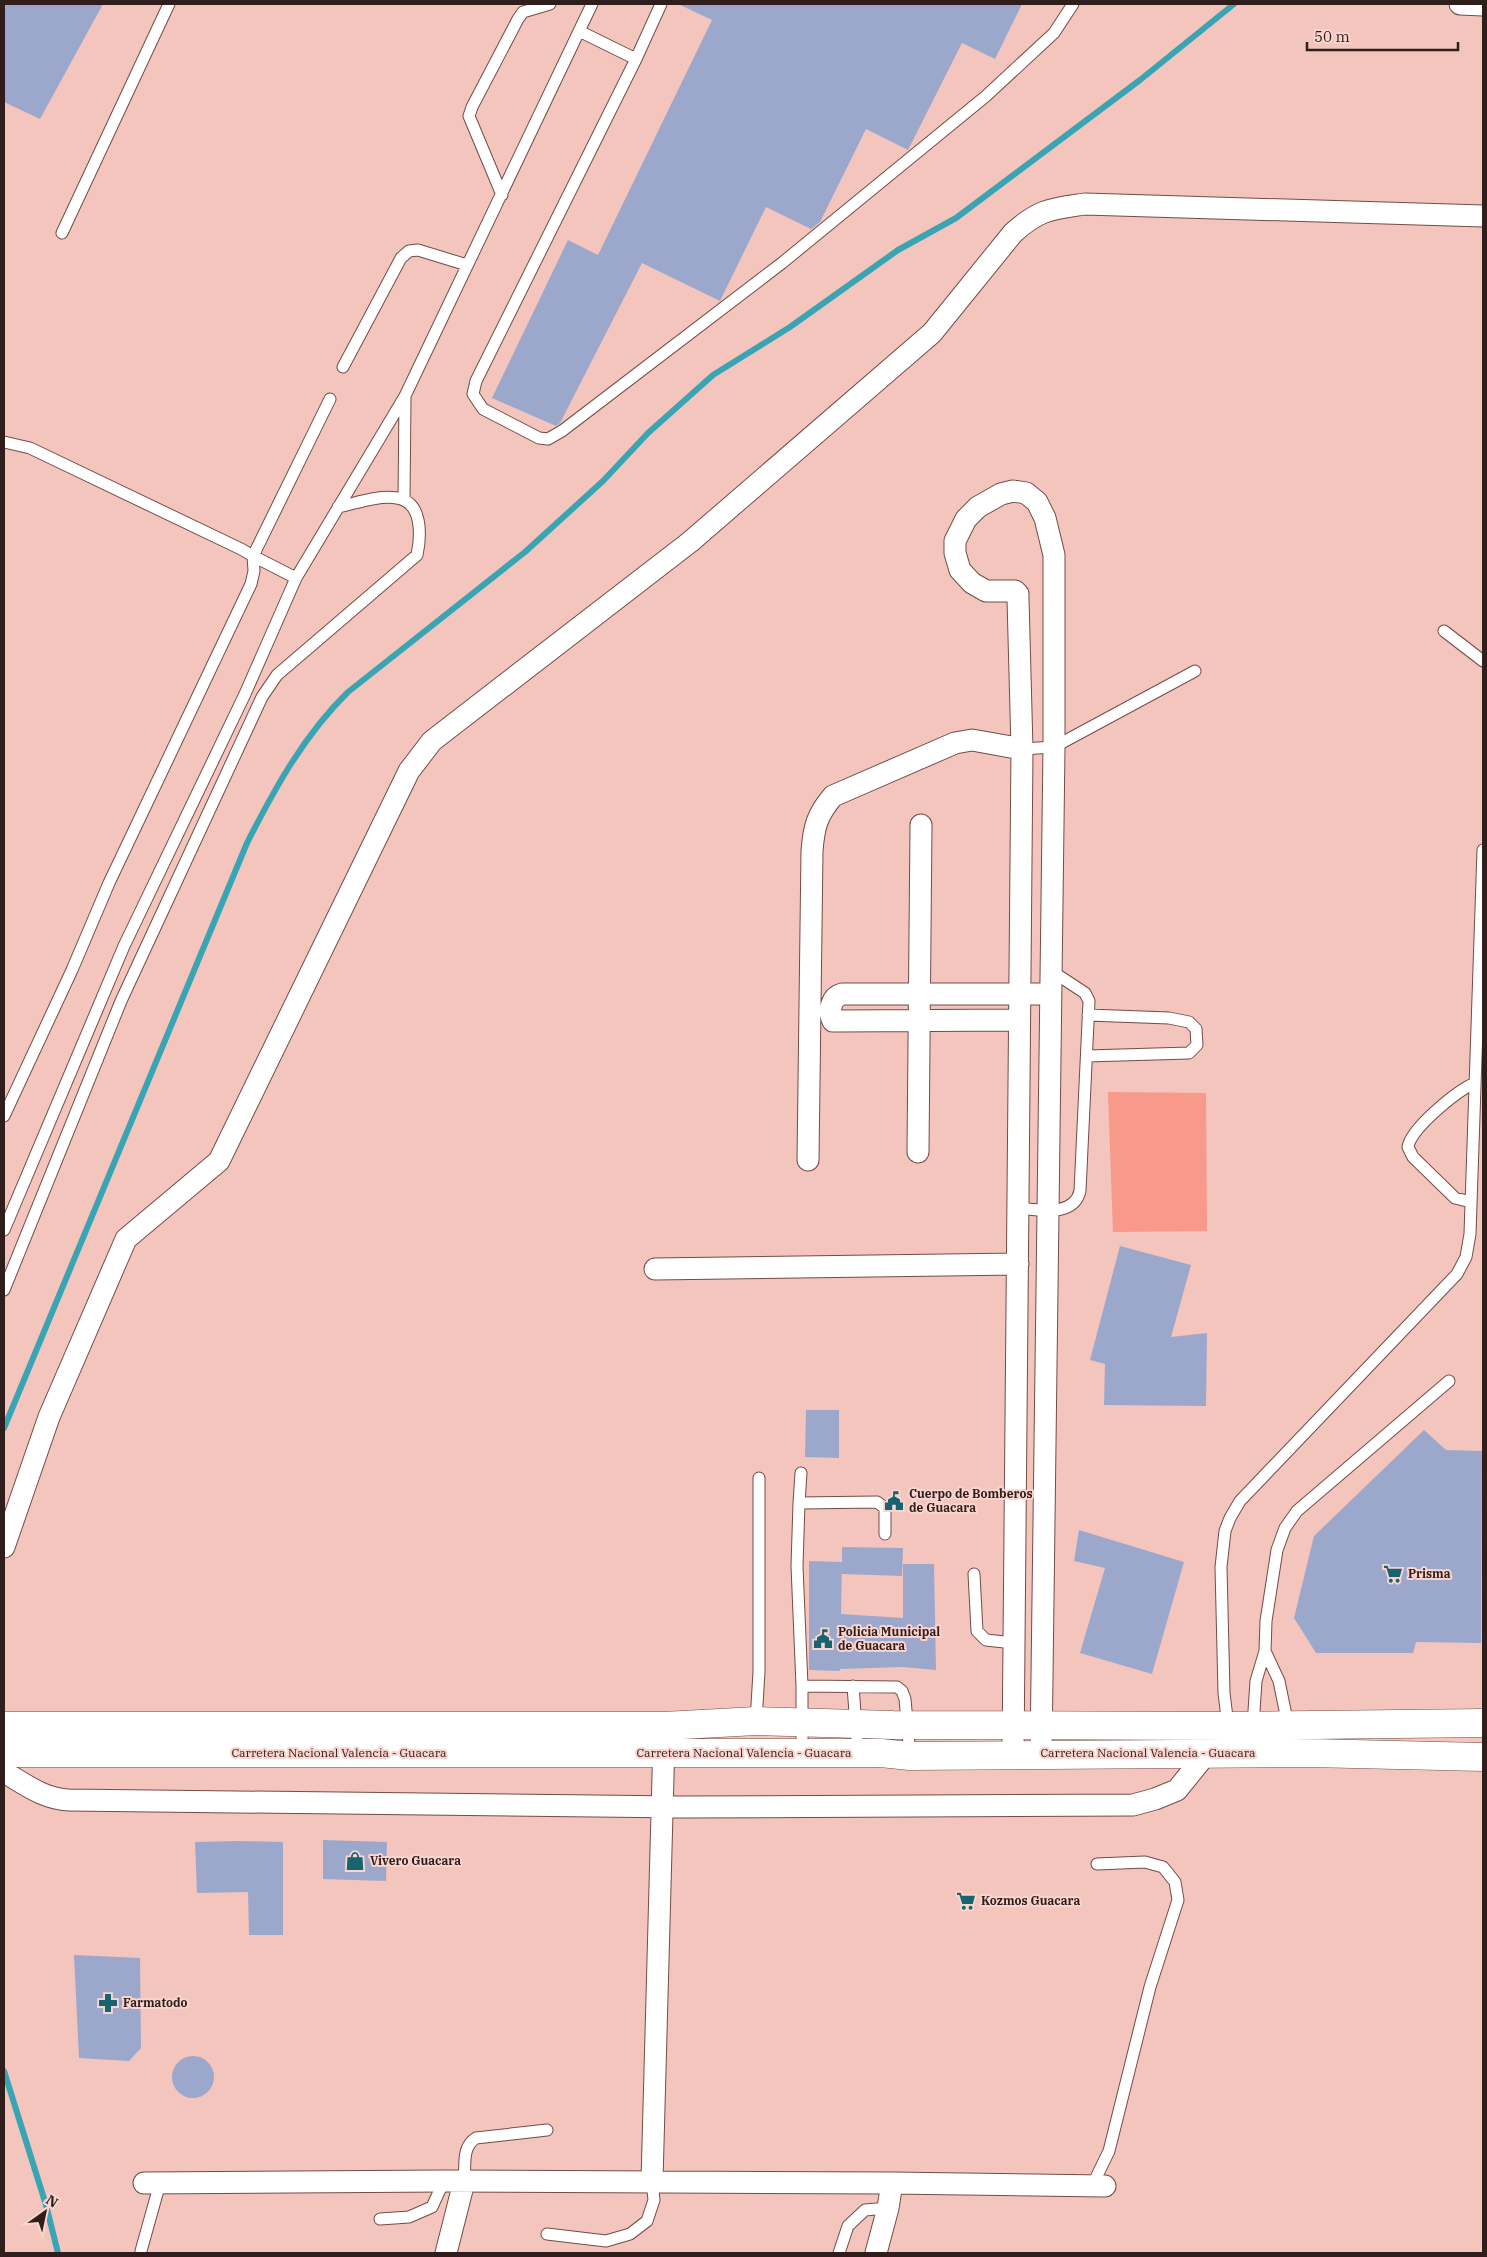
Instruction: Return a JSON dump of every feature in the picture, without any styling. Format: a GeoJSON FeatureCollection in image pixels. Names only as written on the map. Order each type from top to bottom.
{"type":"FeatureCollection","features":[{"type":"Feature","properties":{"kind":"main road"},"geometry":{"type":"LineString","coordinates":[[4,1726],[664,1726],[756,1721],[908,1725],[1241,1726],[1483,1723]]}},
{"type":"Feature","properties":{"kind":"main road","name":"Carretera Nacional Valencia - Guacara"},"geometry":{"type":"LineString","coordinates":[[4,1753],[663,1753],[910,1756],[1310,1753],[1483,1757]]}},
{"type":"Feature","properties":{"kind":"street"},"geometry":{"type":"LineString","coordinates":[[1460,4],[1483,5]]}},
{"type":"Feature","properties":{"kind":"street"},"geometry":{"type":"LineString","coordinates":[[4,1546],[49,1417],[126,1239],[220,1161],[409,771],[432,741],[690,542],[932,333],[1013,233],[1029,218],[1050,209],[1085,204],[1483,216]]}},
{"type":"Feature","properties":{"kind":"street"},"geometry":{"type":"LineString","coordinates":[[1013,1754],[1019,1208],[1018,1020],[1020,994],[1022,749],[1018,594],[1014,591],[986,591],[972,584],[960,570],[955,553],[955,542],[966,519],[978,507],[1001,494],[1013,491],[1026,493],[1037,502],[1045,518],[1054,555],[1054,747],[1041,1754]]}},
{"type":"Feature","properties":{"kind":"street"},"geometry":{"type":"LineString","coordinates":[[808,1160],[812,851],[814,828],[822,809],[833,796],[955,744],[972,740],[1022,749]]}},
{"type":"Feature","properties":{"kind":"street"},"geometry":{"type":"LineString","coordinates":[[918,1152],[921,825]]}},
{"type":"Feature","properties":{"kind":"street"},"geometry":{"type":"LineString","coordinates":[[1018,1020],[833,1021],[830,1015],[833,1000],[836,996],[842,994],[1050,994]]}},
{"type":"Feature","properties":{"kind":"street"},"geometry":{"type":"LineString","coordinates":[[655,1269],[1018,1264]]}},
{"type":"Feature","properties":{"kind":"street"},"geometry":{"type":"LineString","coordinates":[[652,2181],[660,1807],[664,1726]]}},
{"type":"Feature","properties":{"kind":"street"},"geometry":{"type":"LineString","coordinates":[[4,1772],[40,1794],[54,1799],[660,1807],[1133,1805],[1156,1799],[1178,1790],[1206,1754]]}},
{"type":"Feature","properties":{"kind":"street"},"geometry":{"type":"LineString","coordinates":[[152,2182],[652,2181],[1099,2186]]}},
{"type":"Feature","properties":{"kind":"street"},"geometry":{"type":"LineString","coordinates":[[446,2253],[454,2182]]}},
{"type":"Feature","properties":{"kind":"street"},"geometry":{"type":"LineString","coordinates":[[876,2253],[888,2208],[892,2183]]}},
{"type":"Feature","properties":{"kind":"lane"},"geometry":{"type":"LineString","coordinates":[[62,233],[169,4]]}},
{"type":"Feature","properties":{"kind":"lane"},"geometry":{"type":"LineString","coordinates":[[502,195],[469,116],[523,12],[550,4]]}},
{"type":"Feature","properties":{"kind":"lane"},"geometry":{"type":"LineString","coordinates":[[4,1230],[124,946],[245,694],[296,578],[405,396],[592,4]]}},
{"type":"Feature","properties":{"kind":"lane"},"geometry":{"type":"LineString","coordinates":[[661,4],[476,381],[474,394],[483,409],[539,438],[548,439],[562,431],[797,251],[986,96],[1054,33],[1073,4]]}},
{"type":"Feature","properties":{"kind":"lane"},"geometry":{"type":"LineString","coordinates":[[579,31],[636,58]]}},
{"type":"Feature","properties":{"kind":"lane"},"geometry":{"type":"LineString","coordinates":[[343,366],[401,258],[410,251],[418,250],[467,264]]}},
{"type":"Feature","properties":{"kind":"lane"},"geometry":{"type":"LineString","coordinates":[[404,500],[405,396]]}},
{"type":"Feature","properties":{"kind":"lane"},"geometry":{"type":"LineString","coordinates":[[4,1116],[72,970],[109,883],[251,584],[254,571],[253,556],[330,399]]}},
{"type":"Feature","properties":{"kind":"lane"},"geometry":{"type":"LineString","coordinates":[[4,442],[30,448],[296,578]]}},
{"type":"Feature","properties":{"kind":"lane"},"geometry":{"type":"LineString","coordinates":[[4,1290],[121,1001],[262,697],[277,675],[416,555],[420,541],[419,523],[415,510],[404,500],[388,498],[369,500],[338,508]]}},
{"type":"Feature","properties":{"kind":"lane"},"geometry":{"type":"LineString","coordinates":[[1444,631],[1483,661]]}},
{"type":"Feature","properties":{"kind":"lane"},"geometry":{"type":"LineString","coordinates":[[1022,749],[1054,747],[1195,672]]}},
{"type":"Feature","properties":{"kind":"lane"},"geometry":{"type":"LineString","coordinates":[[1241,1726],[1224,1693],[1221,1567],[1225,1531],[1230,1518],[1240,1501],[1458,1274],[1466,1257],[1469,1246],[1471,1202],[1483,850]]}},
{"type":"Feature","properties":{"kind":"lane"},"geometry":{"type":"LineString","coordinates":[[1019,1208],[1048,1210],[1070,1207],[1078,1200],[1089,1001],[1085,993],[1050,970]]}},
{"type":"Feature","properties":{"kind":"lane"},"geometry":{"type":"LineString","coordinates":[[1087,1056],[1189,1053],[1196,1045],[1196,1029],[1189,1022],[1169,1018],[1088,1015]]}},
{"type":"Feature","properties":{"kind":"lane"},"geometry":{"type":"LineString","coordinates":[[1471,1202],[1455,1198],[1412,1157],[1408,1147],[1412,1136],[1451,1097],[1475,1083]]}},
{"type":"Feature","properties":{"kind":"lane"},"geometry":{"type":"LineString","coordinates":[[1241,1726],[1266,1651],[1266,1620],[1277,1550],[1280,1538],[1290,1519],[1449,1381]]}},
{"type":"Feature","properties":{"kind":"lane"},"geometry":{"type":"LineString","coordinates":[[801,1473],[798,1566],[802,1754]]}},
{"type":"Feature","properties":{"kind":"lane"},"geometry":{"type":"LineString","coordinates":[[756,1721],[759,1672],[760,1478]]}},
{"type":"Feature","properties":{"kind":"lane"},"geometry":{"type":"LineString","coordinates":[[799,1503],[877,1502],[885,1508],[885,1534]]}},
{"type":"Feature","properties":{"kind":"lane"},"geometry":{"type":"LineString","coordinates":[[974,1574],[977,1631],[986,1640],[1014,1643]]}},
{"type":"Feature","properties":{"kind":"lane"},"geometry":{"type":"LineString","coordinates":[[1266,1651],[1279,1681],[1288,1725]]}},
{"type":"Feature","properties":{"kind":"lane"},"geometry":{"type":"LineString","coordinates":[[802,1686],[897,1688],[902,1691],[905,1699],[910,1756]]}},
{"type":"Feature","properties":{"kind":"lane"},"geometry":{"type":"LineString","coordinates":[[852,1686],[858,1754]]}},
{"type":"Feature","properties":{"kind":"lane"},"geometry":{"type":"LineString","coordinates":[[1097,1864],[1145,1862],[1163,1867],[1175,1882],[1178,1900],[1150,1987],[1099,2186]]}},
{"type":"Feature","properties":{"kind":"lane"},"geometry":{"type":"LineString","coordinates":[[380,2219],[409,2217],[432,2207],[454,2182],[465,2148],[469,2142],[476,2138],[547,2130]]}},
{"type":"Feature","properties":{"kind":"lane"},"geometry":{"type":"LineString","coordinates":[[547,2234],[606,2241],[630,2234],[647,2220],[654,2200],[652,2181]]}},
{"type":"Feature","properties":{"kind":"lane"},"geometry":{"type":"LineString","coordinates":[[141,2251],[152,2182]]}},
{"type":"Feature","properties":{"kind":"lane"},"geometry":{"type":"LineString","coordinates":[[839,2253],[848,2226],[865,2210],[888,2208]]}},
{"type":"Feature","properties":{"kind":"shaded area"},"geometry":{"type":"Polygon","coordinates":[[[1108,1092],[1206,1093],[1207,1231],[1113,1232],[1108,1092]]]}},
{"type":"Feature","properties":{"kind":"building"},"geometry":{"type":"Polygon","coordinates":[[[4,4],[103,4],[40,119],[4,102],[4,4]]]}},
{"type":"Feature","properties":{"kind":"building"},"geometry":{"type":"Polygon","coordinates":[[[678,4],[1022,4],[995,59],[962,43],[908,150],[866,129],[820,222],[811,229],[766,207],[720,301],[642,263],[560,423],[556,426],[492,398],[568,240],[598,255],[712,20],[678,4]]]}},
{"type":"Feature","properties":{"kind":"building"},"geometry":{"type":"Polygon","coordinates":[[[1120,1246],[1191,1265],[1171,1337],[1207,1333],[1206,1406],[1104,1405],[1105,1364],[1090,1360],[1120,1246]]]}},
{"type":"Feature","properties":{"kind":"building"},"geometry":{"type":"Polygon","coordinates":[[[806,1410],[839,1410],[839,1458],[805,1457],[806,1410]]]}},
{"type":"Feature","properties":{"kind":"building","name":"Prisma"},"geometry":{"type":"Polygon","coordinates":[[[1424,1430],[1446,1450],[1482,1451],[1481,1643],[1416,1642],[1413,1653],[1316,1653],[1294,1618],[1314,1536],[1424,1430]]]}},
{"type":"Feature","properties":{"kind":"building"},"geometry":{"type":"Polygon","coordinates":[[[1079,1530],[1184,1562],[1152,1674],[1080,1653],[1105,1568],[1074,1561],[1079,1530]]]}},
{"type":"Feature","properties":{"kind":"building"},"geometry":{"type":"Polygon","coordinates":[[[842,1547],[903,1548],[902,1576],[842,1574],[842,1547]]]}},
{"type":"Feature","properties":{"kind":"building"},"geometry":{"type":"Polygon","coordinates":[[[809,1561],[842,1562],[841,1614],[903,1618],[903,1564],[934,1564],[936,1670],[903,1667],[840,1669],[840,1671],[809,1670],[809,1561]]]}},
{"type":"Feature","properties":{"kind":"building","name":"Vivero Guacara"},"geometry":{"type":"Polygon","coordinates":[[[323,1840],[387,1842],[386,1881],[323,1879],[323,1840]]]}},
{"type":"Feature","properties":{"kind":"building"},"geometry":{"type":"Polygon","coordinates":[[[195,1842],[283,1842],[283,1935],[249,1935],[248,1892],[197,1893],[195,1842]]]}},
{"type":"Feature","properties":{"kind":"building","name":"Farmatodo"},"geometry":{"type":"Polygon","coordinates":[[[74,1955],[140,1958],[141,2048],[129,2061],[79,2058],[74,1955]]]}},
{"type":"Feature","properties":{"kind":"building"},"geometry":{"type":"Polygon","coordinates":[[[189,2056],[197,2056],[208,2062],[214,2077],[208,2092],[197,2098],[189,2098],[178,2092],[172,2081],[172,2073],[178,2062],[189,2056]]]}},
{"type":"Feature","properties":{"kind":"waterway"},"geometry":{"type":"LineString","coordinates":[[4,1428],[247,843],[268,802],[304,744],[332,709],[348,692],[525,552],[603,481],[648,433],[713,375],[790,327],[898,250],[956,218],[1140,80],[1234,4]]}},
{"type":"Feature","properties":{"kind":"waterway"},"geometry":{"type":"LineString","coordinates":[[4,2071],[46,2205],[58,2253]]}},
{"type":"Feature","properties":{"kind":"place","name":"Cuerpo de Bomberos de Guacara"},"geometry":{"type":"Point","coordinates":[894,1501]}},
{"type":"Feature","properties":{"kind":"place","name":"Prisma"},"geometry":{"type":"Point","coordinates":[1393,1574]}},
{"type":"Feature","properties":{"kind":"place","name":"Policia Municipal de Guacara"},"geometry":{"type":"Point","coordinates":[823,1639]}},
{"type":"Feature","properties":{"kind":"place","name":"Vivero Guacara"},"geometry":{"type":"Point","coordinates":[355,1861]}},
{"type":"Feature","properties":{"kind":"place","name":"Kozmos Guacara"},"geometry":{"type":"Point","coordinates":[966,1901]}},
{"type":"Feature","properties":{"kind":"place","name":"Farmatodo"},"geometry":{"type":"Point","coordinates":[108,2003]}}]}
